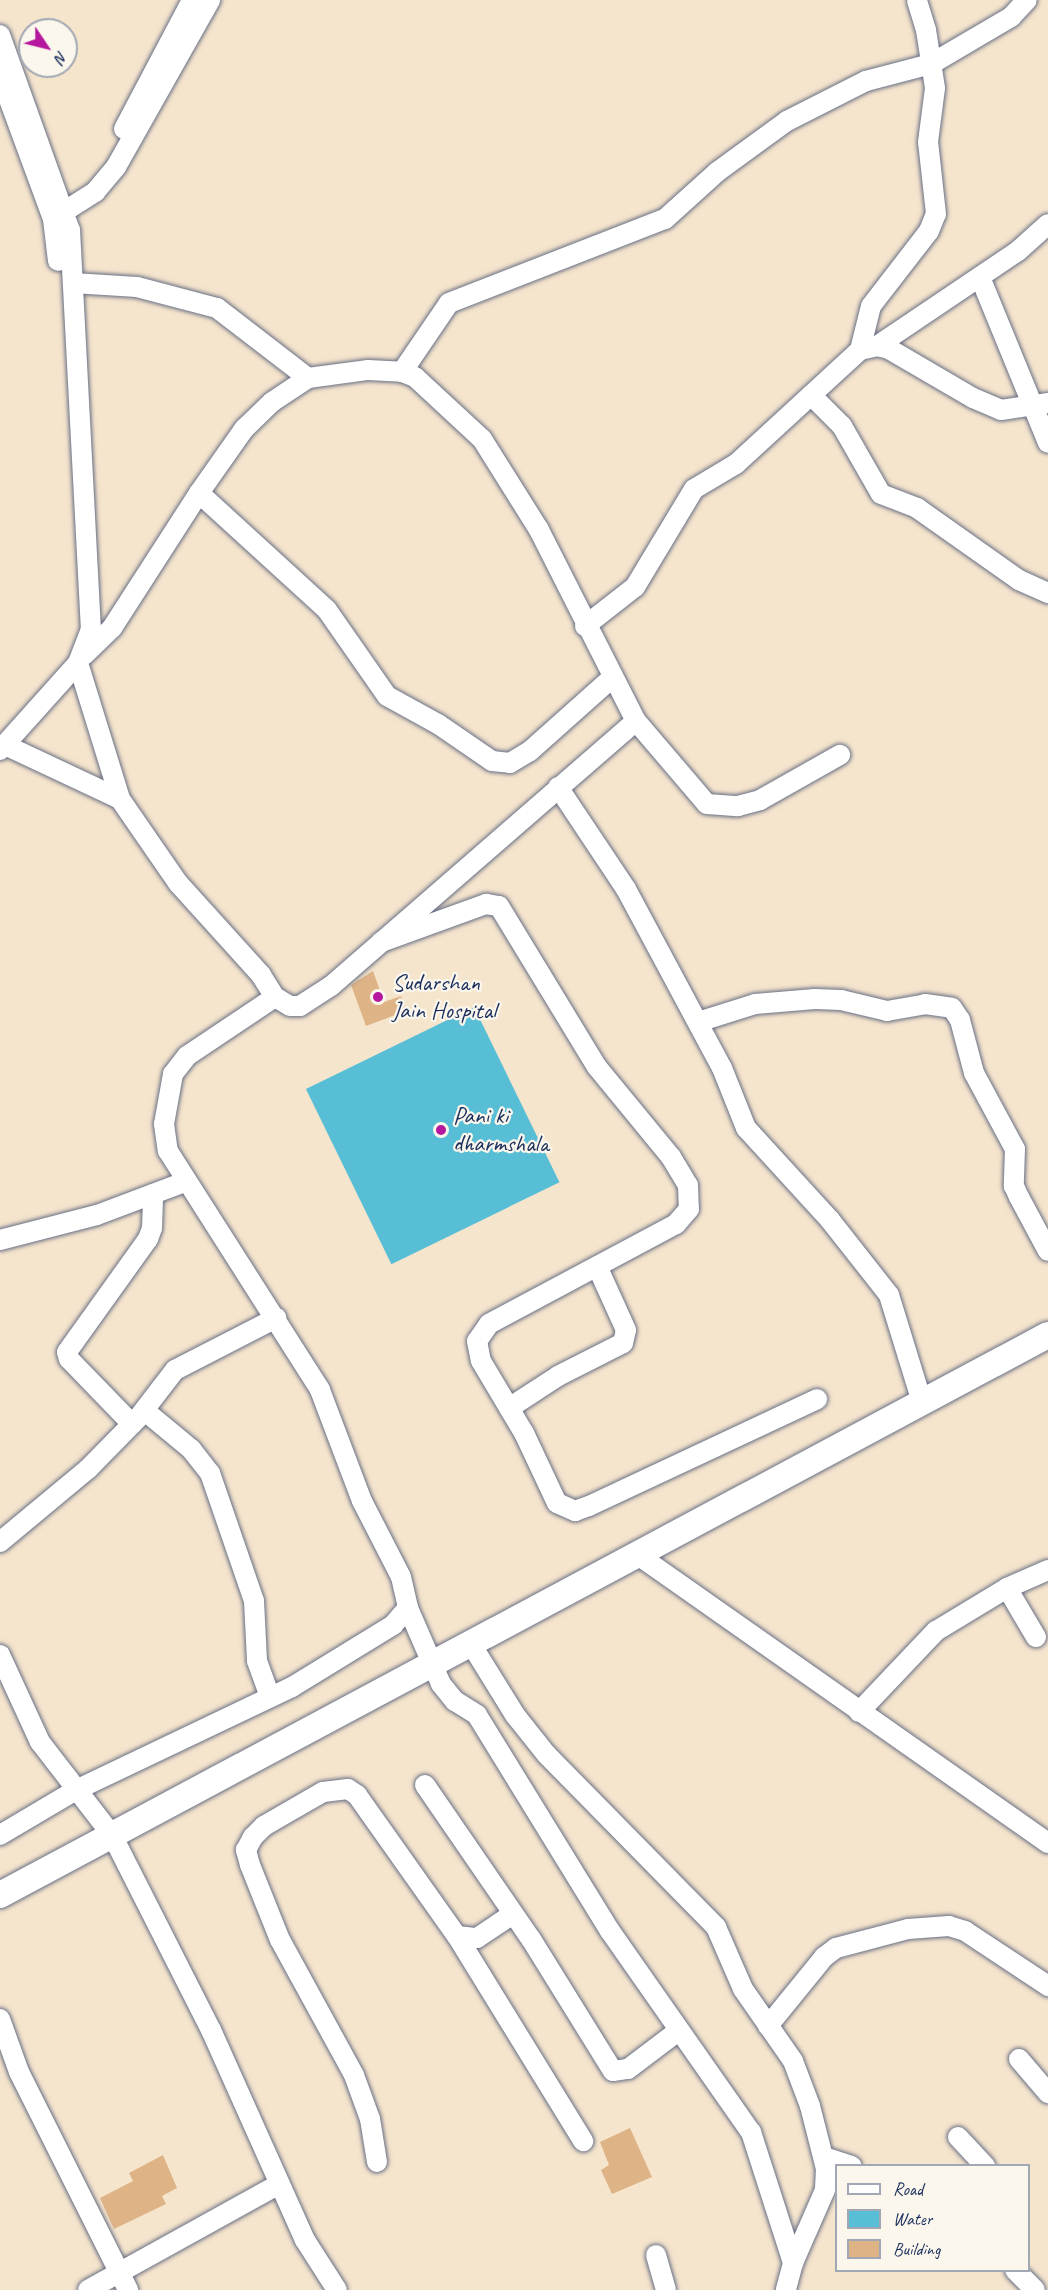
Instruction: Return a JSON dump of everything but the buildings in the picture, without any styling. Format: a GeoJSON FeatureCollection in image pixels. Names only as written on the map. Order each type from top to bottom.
{"type":"FeatureCollection","features":[{"type":"Feature","properties":{"kind":"main road"},"geometry":{"type":"LineString","coordinates":[[0,1895],[1048,1335]]}},
{"type":"Feature","properties":{"kind":"street"},"geometry":{"type":"LineString","coordinates":[[57,210],[104,161],[192,0]]}},
{"type":"Feature","properties":{"kind":"street"},"geometry":{"type":"LineString","coordinates":[[57,210],[95,192],[116,167],[210,0]]}},
{"type":"Feature","properties":{"kind":"street"},"geometry":{"type":"LineString","coordinates":[[868,348],[871,306],[924,238],[936,214],[928,165],[935,88],[917,0]]}},
{"type":"Feature","properties":{"kind":"street"},"geometry":{"type":"LineString","coordinates":[[402,372],[449,303],[665,219],[717,172],[787,121],[866,81],[931,64],[1011,17],[1027,0]]}},
{"type":"Feature","properties":{"kind":"street"},"geometry":{"type":"LineString","coordinates":[[0,35],[57,210],[73,283],[91,629],[81,659],[120,799],[178,883],[261,975],[275,997],[290,1006],[310,1003],[636,721]]}},
{"type":"Feature","properties":{"kind":"street"},"geometry":{"type":"LineString","coordinates":[[0,75],[57,210],[78,630],[58,685]]}},
{"type":"Feature","properties":{"kind":"street"},"geometry":{"type":"LineString","coordinates":[[585,626],[635,587],[694,489],[736,464],[811,395],[868,348],[1018,251],[1048,224]]}},
{"type":"Feature","properties":{"kind":"street"},"geometry":{"type":"LineString","coordinates":[[980,277],[1042,404],[1048,442]]}},
{"type":"Feature","properties":{"kind":"street"},"geometry":{"type":"LineString","coordinates":[[73,283],[137,287],[217,308],[308,378]]}},
{"type":"Feature","properties":{"kind":"street"},"geometry":{"type":"LineString","coordinates":[[868,348],[1000,410],[1042,404]]}},
{"type":"Feature","properties":{"kind":"street"},"geometry":{"type":"LineString","coordinates":[[120,799],[2,748],[116,622],[199,493],[257,416],[308,378],[368,370],[402,372],[415,377],[482,439],[538,530],[585,626],[636,721],[696,795],[707,804],[721,807],[760,800],[840,754]]}},
{"type":"Feature","properties":{"kind":"street"},"geometry":{"type":"LineString","coordinates":[[811,395],[842,426],[881,494],[917,508],[1019,580],[1048,593]]}},
{"type":"Feature","properties":{"kind":"street"},"geometry":{"type":"LineString","coordinates":[[199,493],[327,610],[387,696],[429,718],[492,761],[510,763],[530,751],[612,678]]}},
{"type":"Feature","properties":{"kind":"street"},"geometry":{"type":"LineString","coordinates":[[558,787],[626,889],[698,1022],[746,1128],[757,1145],[830,1220],[889,1295],[922,1402]]}},
{"type":"Feature","properties":{"kind":"street"},"geometry":{"type":"LineString","coordinates":[[381,942],[486,904],[499,906],[597,1067],[683,1173],[691,1197],[685,1217],[482,1330],[477,1351],[557,1503],[575,1511],[817,1399]]}},
{"type":"Feature","properties":{"kind":"street"},"geometry":{"type":"LineString","coordinates":[[275,997],[187,1056],[173,1074],[164,1124],[168,1151],[185,1182],[276,1318],[320,1390],[362,1501],[401,1577],[408,1608],[430,1665],[447,1694],[477,1715],[610,1931],[751,2132],[793,2263]]}},
{"type":"Feature","properties":{"kind":"street"},"geometry":{"type":"LineString","coordinates":[[698,1022],[755,1004],[815,999],[841,1000],[887,1011],[925,1004],[952,1008],[960,1020],[974,1073],[1015,1149],[1016,1192],[1048,1251]]}},
{"type":"Feature","properties":{"kind":"street"},"geometry":{"type":"LineString","coordinates":[[0,1240],[52,1228],[185,1182]]}},
{"type":"Feature","properties":{"kind":"street"},"geometry":{"type":"LineString","coordinates":[[153,1194],[152,1228],[148,1239],[67,1352],[69,1359],[138,1417],[191,1449],[210,1473],[254,1600],[257,1661],[270,1697]]}},
{"type":"Feature","properties":{"kind":"street"},"geometry":{"type":"LineString","coordinates":[[509,1408],[558,1376],[623,1343],[626,1330],[597,1266]]}},
{"type":"Feature","properties":{"kind":"street"},"geometry":{"type":"LineString","coordinates":[[0,1542],[88,1469],[138,1417],[175,1370],[276,1318]]}},
{"type":"Feature","properties":{"kind":"street"},"geometry":{"type":"LineString","coordinates":[[638,1555],[1048,1843]]}},
{"type":"Feature","properties":{"kind":"street"},"geometry":{"type":"LineString","coordinates":[[859,1712],[919,1645],[1007,1588],[1048,1570]]}},
{"type":"Feature","properties":{"kind":"street"},"geometry":{"type":"LineString","coordinates":[[1007,1588],[1036,1636]]}},
{"type":"Feature","properties":{"kind":"street"},"geometry":{"type":"LineString","coordinates":[[0,1835],[76,1790],[270,1697],[393,1625],[408,1608]]}},
{"type":"Feature","properties":{"kind":"street"},"geometry":{"type":"LineString","coordinates":[[471,1644],[515,1715],[546,1754],[716,1927],[742,1989],[793,2061],[824,2157],[825,2190],[793,2263],[786,2290]]}},
{"type":"Feature","properties":{"kind":"street"},"geometry":{"type":"LineString","coordinates":[[0,1655],[40,1742],[112,1836],[211,2030],[305,2240],[338,2290]]}},
{"type":"Feature","properties":{"kind":"street"},"geometry":{"type":"LineString","coordinates":[[425,1785],[513,1914],[613,2071],[628,2069],[678,2031]]}},
{"type":"Feature","properties":{"kind":"street"},"geometry":{"type":"LineString","coordinates":[[377,2162],[370,2119],[354,2075],[280,1940],[246,1850],[264,1826],[324,1792],[348,1789],[357,1795],[456,1936],[583,2141]]}},
{"type":"Feature","properties":{"kind":"street"},"geometry":{"type":"LineString","coordinates":[[456,1936],[477,1938],[513,1914]]}},
{"type":"Feature","properties":{"kind":"street"},"geometry":{"type":"LineString","coordinates":[[768,2026],[836,1948],[908,1929],[949,1926],[965,1931],[1048,1986]]}},
{"type":"Feature","properties":{"kind":"street"},"geometry":{"type":"LineString","coordinates":[[0,2019],[19,2072],[124,2281]]}},
{"type":"Feature","properties":{"kind":"street"},"geometry":{"type":"LineString","coordinates":[[1019,2059],[1048,2093]]}},
{"type":"Feature","properties":{"kind":"street"},"geometry":{"type":"LineString","coordinates":[[958,2138],[983,2164]]}},
{"type":"Feature","properties":{"kind":"street"},"geometry":{"type":"LineString","coordinates":[[824,2157],[846,2164]]}},
{"type":"Feature","properties":{"kind":"street"},"geometry":{"type":"LineString","coordinates":[[88,2290],[124,2281],[279,2184]]}},
{"type":"Feature","properties":{"kind":"street"},"geometry":{"type":"LineString","coordinates":[[656,2255],[666,2290]]}},
{"type":"Feature","properties":{"kind":"street"},"geometry":{"type":"LineString","coordinates":[[1016,2272],[1035,2290]]}},
{"type":"Feature","properties":{"kind":"water"},"geometry":{"type":"Polygon","coordinates":[[[474,1007],[559,1182],[391,1264],[306,1089],[474,1007]]]}},
{"type":"Feature","properties":{"kind":"place","name":"Sudarshan Jain Hospital"},"geometry":{"type":"Point","coordinates":[378,997]}},
{"type":"Feature","properties":{"kind":"place","name":"Pani ki dharmshala"},"geometry":{"type":"Point","coordinates":[441,1130]}}]}
